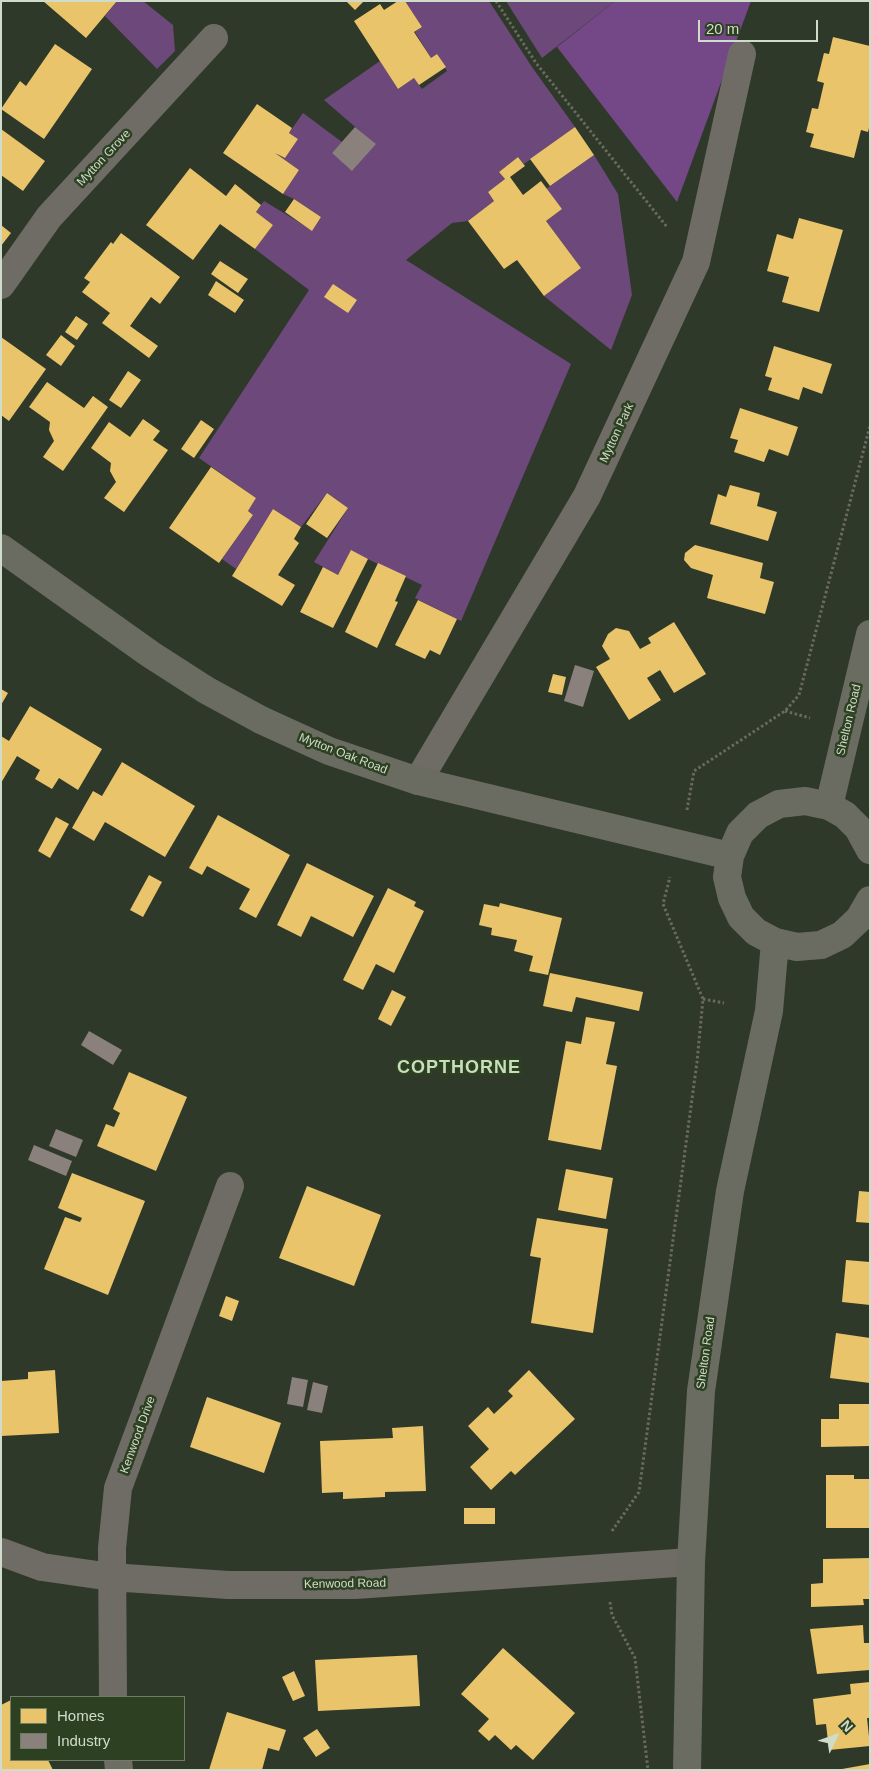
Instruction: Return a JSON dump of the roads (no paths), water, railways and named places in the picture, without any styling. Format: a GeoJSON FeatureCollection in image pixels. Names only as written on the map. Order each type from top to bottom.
{"type":"FeatureCollection","features":[{"type":"Feature","properties":{"kind":"main road","name":"Mytton Oak Road"},"geometry":{"type":"LineString","coordinates":[[1,548],[150,654],[206,690],[261,720],[329,751],[418,782],[730,856]]}},
{"type":"Feature","properties":{"kind":"main road","name":"Shelton Road"},"geometry":{"type":"LineString","coordinates":[[829,806],[870,634]]}},
{"type":"Feature","properties":{"kind":"main road"},"geometry":{"type":"LineString","coordinates":[[870,850],[858,828],[845,815],[829,806],[804,801],[779,804],[758,814],[740,833],[730,856],[727,877],[735,904],[742,916],[756,932],[775,942],[797,947],[821,945],[842,935],[859,919],[870,900]]}},
{"type":"Feature","properties":{"kind":"main road","name":"Shelton Road"},"geometry":{"type":"LineString","coordinates":[[688,1770],[691,1562],[700,1390],[730,1191],[769,1011],[775,942]]}},
{"type":"Feature","properties":{"kind":"street","name":"Mytton Grove"},"geometry":{"type":"LineString","coordinates":[[1,285],[49,217],[214,38]]}},
{"type":"Feature","properties":{"kind":"street","name":"Mytton Park"},"geometry":{"type":"LineString","coordinates":[[418,782],[588,496],[696,262],[742,54]]}},
{"type":"Feature","properties":{"kind":"street","name":"Kenwood Drive"},"geometry":{"type":"LineString","coordinates":[[114,1696],[111,1577],[118,1488],[230,1186]]}},
{"type":"Feature","properties":{"kind":"street","name":"Kenwood Road"},"geometry":{"type":"LineString","coordinates":[[1,1552],[42,1567],[111,1577],[228,1585],[356,1585],[691,1562]]}},
{"type":"Feature","properties":{"kind":"district","name":"COPTHORNE"},"geometry":{"type":"Point","coordinates":[459,1068]}}]}
